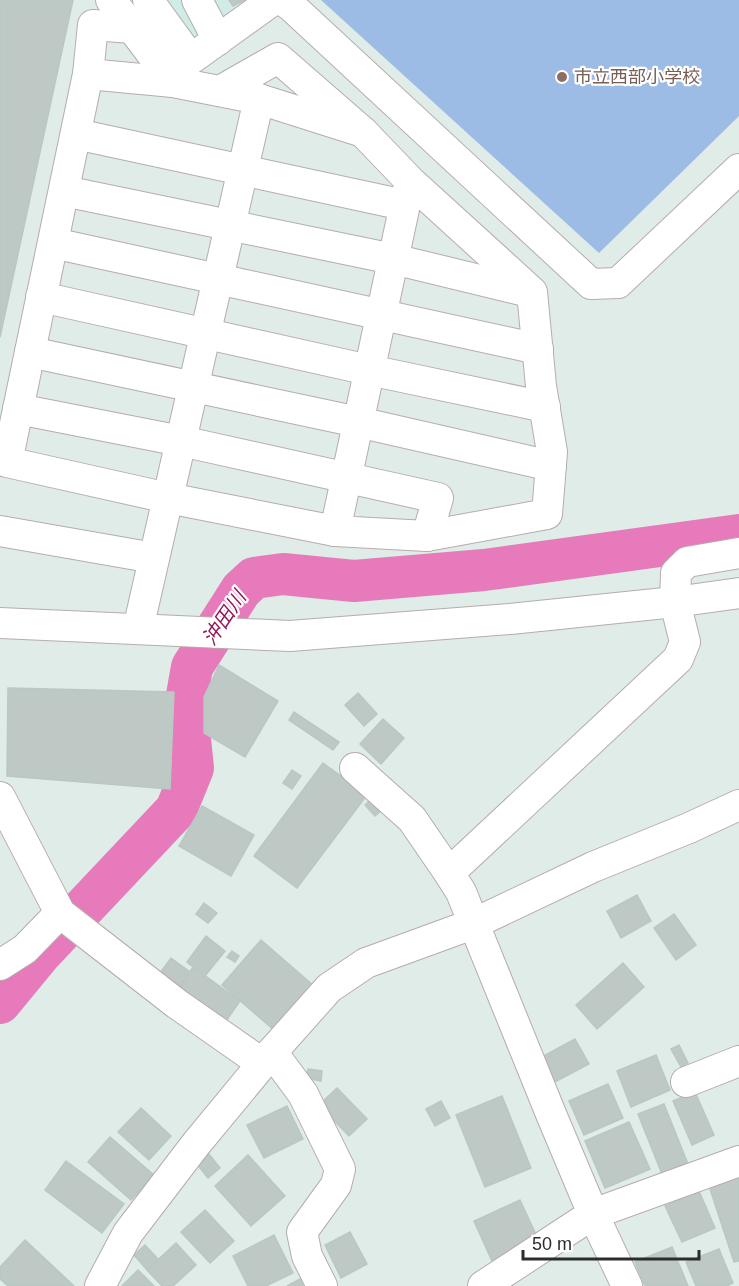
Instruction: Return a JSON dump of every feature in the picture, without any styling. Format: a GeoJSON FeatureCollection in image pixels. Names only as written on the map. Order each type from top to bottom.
{"type":"FeatureCollection","features":[{"type":"Feature","properties":{"kind":"street"},"geometry":{"type":"LineString","coordinates":[[111,0],[173,82]]}},
{"type":"Feature","properties":{"kind":"street"},"geometry":{"type":"LineString","coordinates":[[148,0],[191,59],[273,0]]}},
{"type":"Feature","properties":{"kind":"street"},"geometry":{"type":"LineString","coordinates":[[197,0],[218,40]]}},
{"type":"Feature","properties":{"kind":"street"},"geometry":{"type":"LineString","coordinates":[[282,0],[300,14],[591,284],[618,283],[739,169]]}},
{"type":"Feature","properties":{"kind":"street"},"geometry":{"type":"LineString","coordinates":[[132,28],[93,25],[88,74],[76,134],[3,474],[168,498],[334,531],[427,536],[547,514],[552,452],[532,292],[407,193],[363,132],[279,58],[220,91]]}},
{"type":"Feature","properties":{"kind":"street"},"geometry":{"type":"LineString","coordinates":[[88,74],[173,82],[259,99],[363,132]]}},
{"type":"Feature","properties":{"kind":"street"},"geometry":{"type":"LineString","coordinates":[[138,629],[259,99]]}},
{"type":"Feature","properties":{"kind":"street"},"geometry":{"type":"LineString","coordinates":[[76,134],[243,169],[407,193]]}},
{"type":"Feature","properties":{"kind":"street"},"geometry":{"type":"LineString","coordinates":[[64,191],[393,259],[532,292]]}},
{"type":"Feature","properties":{"kind":"street"},"geometry":{"type":"LineString","coordinates":[[334,531],[407,193]]}},
{"type":"Feature","properties":{"kind":"street"},"geometry":{"type":"LineString","coordinates":[[53,243],[538,349]]}},
{"type":"Feature","properties":{"kind":"street"},"geometry":{"type":"LineString","coordinates":[[41,297],[545,407]]}},
{"type":"Feature","properties":{"kind":"street"},"geometry":{"type":"LineString","coordinates":[[30,352],[194,386],[551,466]]}},
{"type":"Feature","properties":{"kind":"street"},"geometry":{"type":"LineString","coordinates":[[18,409],[181,441],[438,498],[427,536]]}},
{"type":"Feature","properties":{"kind":"street"},"geometry":{"type":"LineString","coordinates":[[0,531],[154,558]]}},
{"type":"Feature","properties":{"kind":"street"},"geometry":{"type":"LineString","coordinates":[[449,873],[678,659],[685,642],[675,602],[676,573],[687,562],[739,553]]}},
{"type":"Feature","properties":{"kind":"street"},"geometry":{"type":"LineString","coordinates":[[0,623],[290,636],[510,619],[739,593]]}},
{"type":"Feature","properties":{"kind":"street"},"geometry":{"type":"LineString","coordinates":[[355,768],[412,819],[461,892],[593,1214],[627,1286]]}},
{"type":"Feature","properties":{"kind":"street"},"geometry":{"type":"LineString","coordinates":[[0,797],[60,914],[177,1004],[268,1058],[303,1094],[340,1169],[336,1185],[302,1233],[306,1256],[322,1286]]}},
{"type":"Feature","properties":{"kind":"street"},"geometry":{"type":"LineString","coordinates":[[100,1286],[128,1233],[196,1144],[328,988],[366,963],[473,924],[593,867],[739,806]]}},
{"type":"Feature","properties":{"kind":"street"},"geometry":{"type":"LineString","coordinates":[[0,965],[25,949],[60,914]]}},
{"type":"Feature","properties":{"kind":"street"},"geometry":{"type":"LineString","coordinates":[[686,1082],[739,1061]]}},
{"type":"Feature","properties":{"kind":"street"},"geometry":{"type":"LineString","coordinates":[[483,1286],[593,1214],[739,1161]]}},
{"type":"Feature","properties":{"kind":"shaded area"},"geometry":{"type":"Polygon","coordinates":[[[155,0],[265,0],[193,49],[155,0]]]}},
{"type":"Feature","properties":{"kind":"shaded area","name":"市立西部小学校"},"geometry":{"type":"Polygon","coordinates":[[[321,0],[739,0],[739,116],[599,253],[321,0]]]}},
{"type":"Feature","properties":{"kind":"building"},"geometry":{"type":"Polygon","coordinates":[[[0,0],[73,0],[0,337],[0,0]]]}},
{"type":"Feature","properties":{"kind":"building"},"geometry":{"type":"Polygon","coordinates":[[[229,0],[245,0],[233,6],[229,0]]]}},
{"type":"Feature","properties":{"kind":"building"},"geometry":{"type":"Polygon","coordinates":[[[219,665],[278,701],[245,757],[204,733],[204,697],[219,665]]]}},
{"type":"Feature","properties":{"kind":"building"},"geometry":{"type":"Polygon","coordinates":[[[8,688],[174,692],[170,789],[7,776],[8,688]]]}},
{"type":"Feature","properties":{"kind":"building"},"geometry":{"type":"Polygon","coordinates":[[[358,693],[377,714],[364,726],[345,705],[358,693]]]}},
{"type":"Feature","properties":{"kind":"building"},"geometry":{"type":"Polygon","coordinates":[[[294,712],[339,742],[333,750],[289,720],[294,712]]]}},
{"type":"Feature","properties":{"kind":"building"},"geometry":{"type":"Polygon","coordinates":[[[383,719],[404,738],[381,764],[360,744],[383,719]]]}},
{"type":"Feature","properties":{"kind":"building"},"geometry":{"type":"Polygon","coordinates":[[[323,763],[367,795],[297,888],[254,856],[323,763]]]}},
{"type":"Feature","properties":{"kind":"building"},"geometry":{"type":"Polygon","coordinates":[[[292,770],[301,776],[292,789],[283,783],[292,770]]]}},
{"type":"Feature","properties":{"kind":"building"},"geometry":{"type":"Polygon","coordinates":[[[372,798],[382,810],[375,816],[365,805],[372,798]]]}},
{"type":"Feature","properties":{"kind":"building"},"geometry":{"type":"Polygon","coordinates":[[[202,806],[254,835],[231,876],[179,846],[202,806]]]}},
{"type":"Feature","properties":{"kind":"building"},"geometry":{"type":"Polygon","coordinates":[[[637,895],[651,921],[621,938],[607,911],[637,895]]]}},
{"type":"Feature","properties":{"kind":"building"},"geometry":{"type":"Polygon","coordinates":[[[204,903],[217,913],[208,923],[196,914],[204,903]]]}},
{"type":"Feature","properties":{"kind":"building"},"geometry":{"type":"Polygon","coordinates":[[[674,914],[696,945],[676,960],[654,928],[674,914]]]}},
{"type":"Feature","properties":{"kind":"building"},"geometry":{"type":"Polygon","coordinates":[[[206,936],[225,951],[205,976],[187,962],[206,936]]]}},
{"type":"Feature","properties":{"kind":"building"},"geometry":{"type":"Polygon","coordinates":[[[261,940],[313,985],[274,1030],[222,985],[261,940]]]}},
{"type":"Feature","properties":{"kind":"building"},"geometry":{"type":"Polygon","coordinates":[[[232,951],[239,956],[235,962],[227,957],[232,951]]]}},
{"type":"Feature","properties":{"kind":"building"},"geometry":{"type":"Polygon","coordinates":[[[171,958],[190,972],[177,991],[157,977],[171,958]]]}},
{"type":"Feature","properties":{"kind":"building"},"geometry":{"type":"Polygon","coordinates":[[[623,963],[644,987],[597,1029],[576,1005],[623,963]]]}},
{"type":"Feature","properties":{"kind":"building"},"geometry":{"type":"Polygon","coordinates":[[[193,967],[240,1001],[224,1024],[177,991],[193,967]]]}},
{"type":"Feature","properties":{"kind":"building"},"geometry":{"type":"Polygon","coordinates":[[[575,1039],[589,1064],[551,1084],[538,1059],[575,1039]]]}},
{"type":"Feature","properties":{"kind":"building"},"geometry":{"type":"Polygon","coordinates":[[[679,1045],[688,1063],[681,1067],[671,1049],[679,1045]]]}},
{"type":"Feature","properties":{"kind":"building"},"geometry":{"type":"Polygon","coordinates":[[[656,1055],[670,1090],[631,1107],[617,1071],[656,1055]]]}},
{"type":"Feature","properties":{"kind":"building"},"geometry":{"type":"Polygon","coordinates":[[[308,1069],[322,1071],[321,1081],[306,1078],[308,1069]]]}},
{"type":"Feature","properties":{"kind":"building"},"geometry":{"type":"Polygon","coordinates":[[[608,1084],[623,1118],[584,1135],[569,1101],[608,1084]]]}},
{"type":"Feature","properties":{"kind":"building"},"geometry":{"type":"Polygon","coordinates":[[[337,1088],[367,1119],[349,1136],[319,1105],[337,1088]]]}},
{"type":"Feature","properties":{"kind":"building"},"geometry":{"type":"Polygon","coordinates":[[[695,1092],[714,1135],[692,1145],[673,1101],[695,1092]]]}},
{"type":"Feature","properties":{"kind":"building"},"geometry":{"type":"Polygon","coordinates":[[[502,1096],[531,1168],[485,1187],[456,1115],[502,1096]]]}},
{"type":"Feature","properties":{"kind":"building"},"geometry":{"type":"Polygon","coordinates":[[[441,1101],[450,1118],[435,1126],[426,1109],[441,1101]]]}},
{"type":"Feature","properties":{"kind":"building"},"geometry":{"type":"Polygon","coordinates":[[[664,1104],[688,1164],[662,1174],[638,1114],[664,1104]]]}},
{"type":"Feature","properties":{"kind":"building"},"geometry":{"type":"Polygon","coordinates":[[[287,1106],[303,1139],[264,1158],[247,1125],[287,1106]]]}},
{"type":"Feature","properties":{"kind":"building"},"geometry":{"type":"Polygon","coordinates":[[[141,1108],[171,1136],[149,1160],[118,1132],[141,1108]]]}},
{"type":"Feature","properties":{"kind":"building"},"geometry":{"type":"Polygon","coordinates":[[[629,1122],[650,1169],[605,1188],[585,1141],[629,1122]]]}},
{"type":"Feature","properties":{"kind":"building"},"geometry":{"type":"Polygon","coordinates":[[[110,1137],[154,1175],[131,1200],[88,1162],[110,1137]]]}},
{"type":"Feature","properties":{"kind":"building"},"geometry":{"type":"Polygon","coordinates":[[[208,1153],[220,1168],[208,1178],[196,1163],[208,1153]]]}},
{"type":"Feature","properties":{"kind":"building"},"geometry":{"type":"Polygon","coordinates":[[[248,1155],[285,1196],[251,1226],[215,1186],[248,1155]]]}},
{"type":"Feature","properties":{"kind":"building"},"geometry":{"type":"Polygon","coordinates":[[[66,1161],[124,1204],[102,1233],[45,1190],[66,1161]]]}},
{"type":"Feature","properties":{"kind":"building"},"geometry":{"type":"Polygon","coordinates":[[[739,1169],[739,1261],[734,1262],[707,1180],[739,1169]]]}},
{"type":"Feature","properties":{"kind":"building"},"geometry":{"type":"Polygon","coordinates":[[[699,1191],[715,1228],[682,1242],[665,1206],[699,1191]]]}},
{"type":"Feature","properties":{"kind":"building"},"geometry":{"type":"Polygon","coordinates":[[[520,1200],[538,1239],[492,1261],[474,1221],[520,1200]]]}},
{"type":"Feature","properties":{"kind":"building"},"geometry":{"type":"Polygon","coordinates":[[[205,1210],[234,1241],[210,1263],[181,1232],[205,1210]]]}},
{"type":"Feature","properties":{"kind":"building"},"geometry":{"type":"Polygon","coordinates":[[[350,1232],[367,1264],[341,1278],[325,1245],[350,1232]]]}},
{"type":"Feature","properties":{"kind":"building"},"geometry":{"type":"Polygon","coordinates":[[[274,1235],[293,1273],[266,1286],[248,1286],[233,1256],[274,1235]]]}},
{"type":"Feature","properties":{"kind":"building"},"geometry":{"type":"Polygon","coordinates":[[[25,1240],[74,1286],[8,1286],[0,1279],[0,1267],[25,1240]]]}},
{"type":"Feature","properties":{"kind":"building"},"geometry":{"type":"Polygon","coordinates":[[[176,1243],[196,1265],[173,1286],[162,1286],[147,1270],[176,1243]]]}},
{"type":"Feature","properties":{"kind":"building"},"geometry":{"type":"Polygon","coordinates":[[[145,1245],[158,1259],[147,1270],[134,1255],[145,1245]]]}},
{"type":"Feature","properties":{"kind":"building"},"geometry":{"type":"Polygon","coordinates":[[[672,1247],[688,1286],[645,1286],[635,1262],[672,1247]]]}},
{"type":"Feature","properties":{"kind":"building"},"geometry":{"type":"Polygon","coordinates":[[[719,1249],[733,1283],[727,1286],[696,1286],[686,1262],[719,1249]]]}},
{"type":"Feature","properties":{"kind":"building"},"geometry":{"type":"Polygon","coordinates":[[[138,1270],[154,1286],[122,1286],[138,1270]]]}},
{"type":"Feature","properties":{"kind":"building"},"geometry":{"type":"Polygon","coordinates":[[[300,1279],[303,1286],[287,1286],[300,1279]]]}},
{"type":"Feature","properties":{"kind":"waterway","name":"沖田川"},"geometry":{"type":"LineString","coordinates":[[0,1003],[42,952],[176,810],[193,768],[186,701],[192,667],[241,590],[254,578],[283,574],[354,581],[484,570],[739,535]]}},
{"type":"Feature","properties":{"kind":"place","name":"市立西部小学校"},"geometry":{"type":"Point","coordinates":[562,77]}}]}
